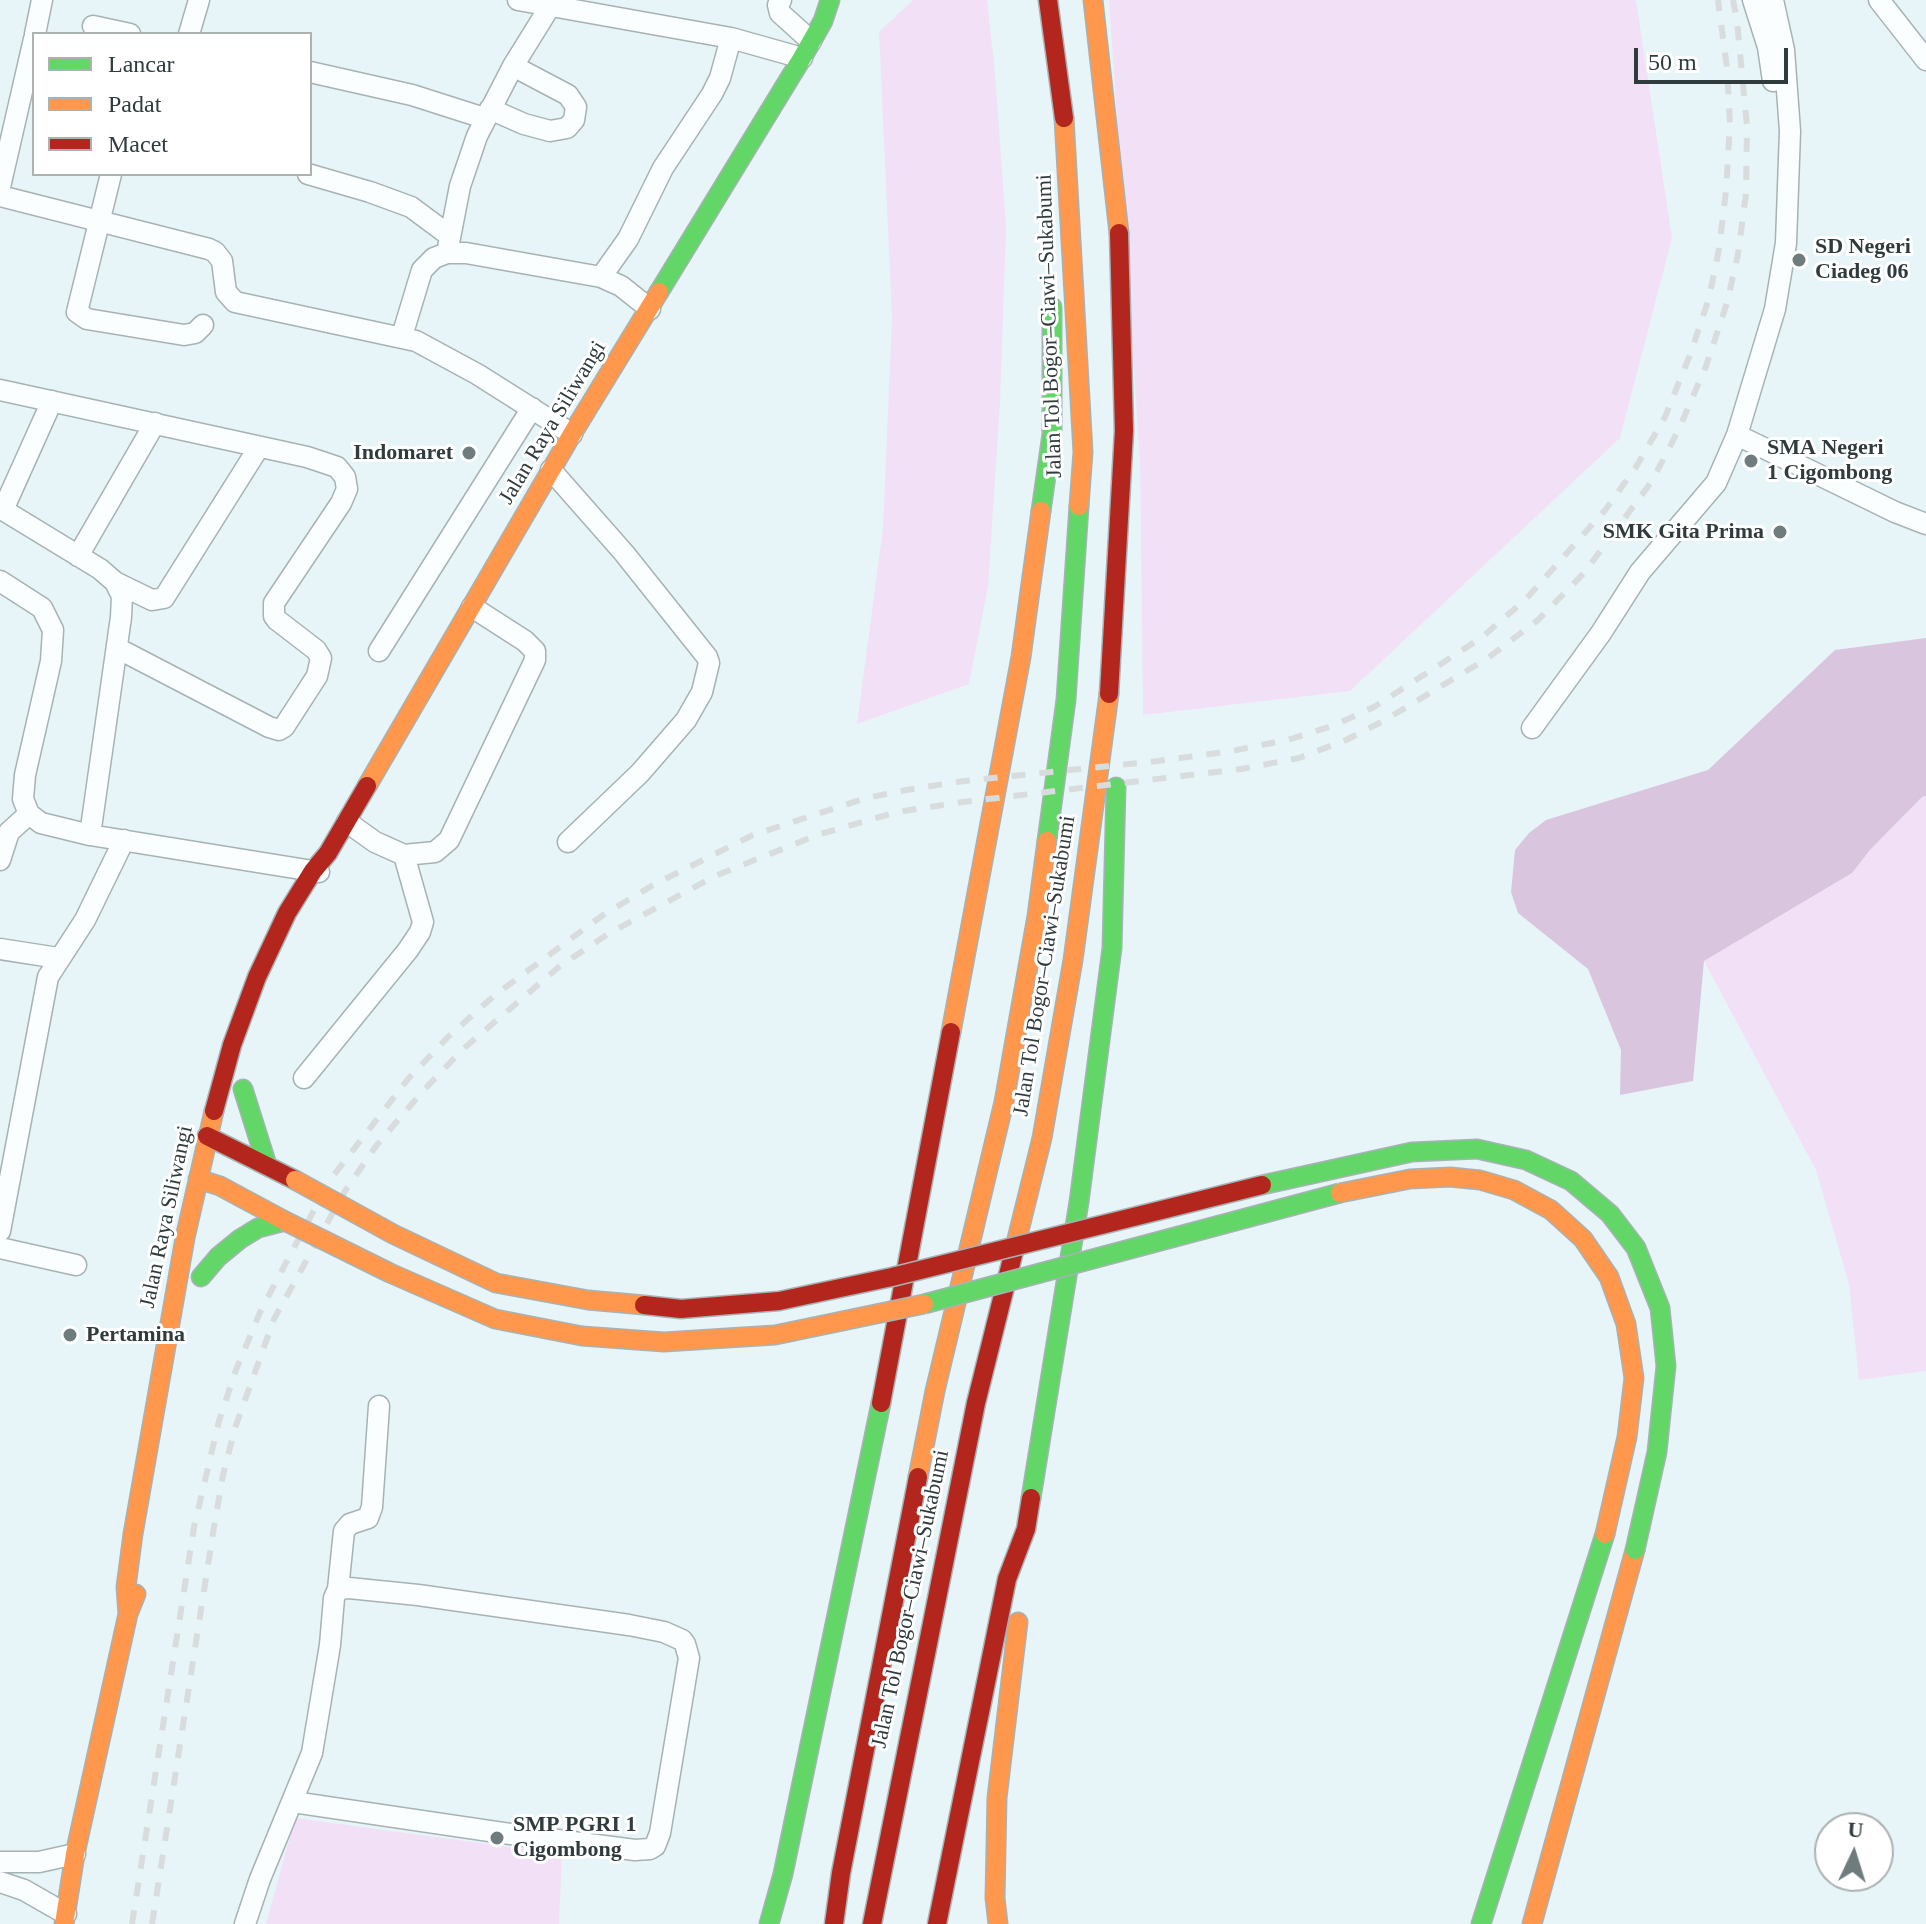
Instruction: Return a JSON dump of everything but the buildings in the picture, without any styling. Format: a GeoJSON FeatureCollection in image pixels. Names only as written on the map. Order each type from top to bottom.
{"type":"FeatureCollection","features":[{"type":"Feature","properties":{"kind":"highway","name":"Jalan Raya Siliwangi"},"geometry":{"type":"LineString","coordinates":[[128,1614],[126,1587],[133,1534],[177,1276],[207,1136],[232,1045],[257,977],[287,913],[322,865],[572,434],[807,50],[823,21],[830,0]]}},
{"type":"Feature","properties":{"kind":"highway","name":"Jalan Raya Siliwangi"},"geometry":{"type":"LineString","coordinates":[[823,21],[845,0]]}},
{"type":"Feature","properties":{"kind":"highway","name":"Jalan Tol Bogor–Ciawi–Sukabumi"},"geometry":{"type":"LineString","coordinates":[[834,1924],[841,1873],[935,1391],[1004,1102],[1037,916],[1066,700],[1083,452],[1066,130],[1048,0]]}},
{"type":"Feature","properties":{"kind":"highway","name":"Jalan Tol Bogor–Ciawi–Sukabumi"},"geometry":{"type":"LineString","coordinates":[[872,1924],[976,1403],[1042,1138],[1073,960],[1109,702],[1124,431],[1120,241],[1093,0]]}},
{"type":"Feature","properties":{"kind":"highway"},"geometry":{"type":"LineString","coordinates":[[1049,174],[1050,163],[1066,130]]}},
{"type":"Feature","properties":{"kind":"highway"},"geometry":{"type":"LineString","coordinates":[[769,1924],[783,1874],[892,1351],[1021,657],[1052,434],[1053,287]]}},
{"type":"Feature","properties":{"kind":"highway"},"geometry":{"type":"LineString","coordinates":[[998,1924],[995,1898],[997,1798],[1014,1669],[1026,1529],[1079,1202],[1112,948],[1117,764],[1109,702]]}},
{"type":"Feature","properties":{"kind":"highway","name":"Jalan Raya Siliwangi"},"geometry":{"type":"LineString","coordinates":[[311,910],[322,865]]}},
{"type":"Feature","properties":{"kind":"highway"},"geometry":{"type":"LineString","coordinates":[[198,1179],[226,1159],[245,1082],[267,1165]]}},
{"type":"Feature","properties":{"kind":"highway"},"geometry":{"type":"LineString","coordinates":[[207,1136],[285,1221],[390,1273],[495,1319],[582,1336],[664,1342],[775,1335],[931,1303],[1338,1193],[1410,1179],[1450,1177],[1480,1180],[1514,1190],[1551,1210],[1583,1239],[1609,1277],[1626,1324],[1634,1378],[1627,1437],[1605,1534],[1481,1924]]}},
{"type":"Feature","properties":{"kind":"highway"},"geometry":{"type":"LineString","coordinates":[[226,1159],[267,1165],[393,1234],[496,1283],[588,1300],[681,1309],[779,1301],[878,1280],[1335,1167],[1412,1152],[1477,1149],[1526,1160],[1571,1181],[1610,1214],[1636,1248],[1660,1308],[1666,1366],[1657,1452],[1635,1550],[1532,1924]]}},
{"type":"Feature","properties":{"kind":"highway","name":"Jalan Raya Siliwangi"},"geometry":{"type":"LineString","coordinates":[[207,1241],[199,1284],[218,1257],[240,1239],[258,1228],[285,1221]]}},
{"type":"Feature","properties":{"kind":"highway","name":"Jalan Raya Siliwangi"},"geometry":{"type":"LineString","coordinates":[[65,1919],[75,1854],[128,1614],[153,1527]]}},
{"type":"Feature","properties":{"kind":"highway"},"geometry":{"type":"LineString","coordinates":[[937,1924],[1007,1579],[1026,1529]]}},
{"type":"Feature","properties":{"kind":"street"},"geometry":{"type":"LineString","coordinates":[[35,32],[42,0]]}},
{"type":"Feature","properties":{"kind":"street"},"geometry":{"type":"LineString","coordinates":[[190,32],[199,0]]}},
{"type":"Feature","properties":{"kind":"street"},"geometry":{"type":"LineString","coordinates":[[518,0],[552,3],[807,50]]}},
{"type":"Feature","properties":{"kind":"street"},"geometry":{"type":"LineString","coordinates":[[781,0],[778,5],[780,13],[807,50]]}},
{"type":"Feature","properties":{"kind":"street"},"geometry":{"type":"LineString","coordinates":[[1753,0],[1773,67],[1775,116],[1788,173]]}},
{"type":"Feature","properties":{"kind":"street"},"geometry":{"type":"LineString","coordinates":[[1532,728],[1601,633],[1640,572],[1716,483],[1737,435],[1781,281],[1786,243],[1790,131],[1784,50],[1773,0]]}},
{"type":"Feature","properties":{"kind":"street"},"geometry":{"type":"LineString","coordinates":[[1879,0],[1926,60]]}},
{"type":"Feature","properties":{"kind":"street"},"geometry":{"type":"LineString","coordinates":[[402,336],[422,270],[448,245],[466,165],[487,113],[552,3]]}},
{"type":"Feature","properties":{"kind":"street"},"geometry":{"type":"LineString","coordinates":[[93,26],[121,32]]}},
{"type":"Feature","properties":{"kind":"street"},"geometry":{"type":"LineString","coordinates":[[601,277],[628,239],[663,168],[712,94],[720,78],[731,38]]}},
{"type":"Feature","properties":{"kind":"street"},"geometry":{"type":"LineString","coordinates":[[0,187],[32,45]]}},
{"type":"Feature","properties":{"kind":"street"},"geometry":{"type":"LineString","coordinates":[[312,72],[487,113],[550,131],[567,128],[574,120],[576,107],[568,95],[513,66]]}},
{"type":"Feature","properties":{"kind":"street"},"geometry":{"type":"LineString","coordinates":[[312,175],[411,207],[448,245],[466,253],[601,277],[621,286],[650,309]]}},
{"type":"Feature","properties":{"kind":"street"},"geometry":{"type":"LineString","coordinates":[[110,176],[77,312],[81,316],[184,335],[195,333],[203,325]]}},
{"type":"Feature","properties":{"kind":"street"},"geometry":{"type":"LineString","coordinates":[[0,196],[215,252],[222,261],[226,292],[235,302],[272,312],[402,336],[429,347],[572,434]]}},
{"type":"Feature","properties":{"kind":"street"},"geometry":{"type":"LineString","coordinates":[[0,390],[330,464],[341,471],[346,482],[341,503],[274,603],[277,620],[316,650],[321,658],[317,676],[296,713],[284,727],[279,730],[269,727],[117,648]]}},
{"type":"Feature","properties":{"kind":"street"},"geometry":{"type":"LineString","coordinates":[[52,401],[2,509],[115,582],[152,600],[164,598],[259,447]]}},
{"type":"Feature","properties":{"kind":"street"},"geometry":{"type":"LineString","coordinates":[[379,651],[532,408]]}},
{"type":"Feature","properties":{"kind":"street"},"geometry":{"type":"LineString","coordinates":[[78,556],[155,423]]}},
{"type":"Feature","properties":{"kind":"street"},"geometry":{"type":"LineString","coordinates":[[1737,435],[1926,524]]}},
{"type":"Feature","properties":{"kind":"street"},"geometry":{"type":"LineString","coordinates":[[551,470],[624,553],[709,663],[702,692],[686,720],[640,773],[568,842]]}},
{"type":"Feature","properties":{"kind":"street"},"geometry":{"type":"LineString","coordinates":[[0,581],[42,608],[53,630],[51,661],[25,775],[23,799],[29,814],[41,823],[90,835],[322,865]]}},
{"type":"Feature","properties":{"kind":"street"},"geometry":{"type":"LineString","coordinates":[[90,835],[122,601],[115,582]]}},
{"type":"Feature","properties":{"kind":"street"},"geometry":{"type":"LineString","coordinates":[[347,822],[375,842],[404,855],[435,852],[449,840],[533,669],[535,651],[525,641],[472,607]]}},
{"type":"Feature","properties":{"kind":"street"},"geometry":{"type":"LineString","coordinates":[[0,860],[9,832],[29,814]]}},
{"type":"Feature","properties":{"kind":"street"},"geometry":{"type":"LineString","coordinates":[[0,1231],[48,977],[85,920],[124,840]]}},
{"type":"Feature","properties":{"kind":"street"},"geometry":{"type":"LineString","coordinates":[[304,1078],[420,932],[423,922],[404,855]]}},
{"type":"Feature","properties":{"kind":"street"},"geometry":{"type":"LineString","coordinates":[[0,949],[58,958]]}},
{"type":"Feature","properties":{"kind":"street"},"geometry":{"type":"LineString","coordinates":[[0,1248],[76,1265]]}},
{"type":"Feature","properties":{"kind":"street"},"geometry":{"type":"LineString","coordinates":[[245,1924],[252,1899],[307,1771],[316,1736],[344,1531],[350,1524],[368,1518],[372,1507],[379,1406]]}},
{"type":"Feature","properties":{"kind":"street"},"geometry":{"type":"LineString","coordinates":[[293,1802],[635,1850],[655,1846],[660,1833],[689,1658],[682,1640],[664,1632],[629,1625],[418,1595],[338,1589]]}},
{"type":"Feature","properties":{"kind":"street"},"geometry":{"type":"LineString","coordinates":[[0,1862],[39,1862],[75,1854]]}},
{"type":"Feature","properties":{"kind":"street"},"geometry":{"type":"LineString","coordinates":[[0,1882],[37,1896],[65,1919]]}},
{"type":"Feature","properties":{"kind":"shaded area"},"geometry":{"type":"Polygon","coordinates":[[[913,0],[987,0],[1006,227],[1000,403],[988,587],[969,684],[857,724],[883,528],[892,317],[879,32],[913,0]]]}},
{"type":"Feature","properties":{"kind":"shaded area"},"geometry":{"type":"Polygon","coordinates":[[[1109,0],[1636,0],[1672,238],[1620,438],[1350,691],[1143,715],[1140,461],[1109,0]]]}},
{"type":"Feature","properties":{"kind":"shaded area"},"geometry":{"type":"Polygon","coordinates":[[[1926,638],[1926,796],[1870,850],[1852,873],[1704,961],[1693,1081],[1620,1095],[1621,1050],[1588,969],[1518,913],[1511,892],[1515,850],[1529,833],[1546,820],[1708,770],[1835,650],[1926,638]]]}},
{"type":"Feature","properties":{"kind":"shaded area"},"geometry":{"type":"Polygon","coordinates":[[[1926,796],[1926,1371],[1859,1380],[1849,1284],[1816,1170],[1704,961],[1852,873],[1870,850],[1926,796]]]}},
{"type":"Feature","properties":{"kind":"shaded area"},"geometry":{"type":"Polygon","coordinates":[[[295,1818],[562,1854],[559,1924],[266,1924],[295,1818]]]}},
{"type":"Feature","properties":{"kind":"railway"},"geometry":{"type":"LineString","coordinates":[[132,1924],[194,1527],[219,1421],[261,1310],[330,1180],[408,1079],[449,1036],[495,995],[603,915],[655,884],[753,835],[866,798],[906,790],[1158,761],[1291,739],[1335,725],[1374,707],[1481,638],[1526,599],[1606,509],[1636,467],[1665,417],[1690,355],[1709,298],[1726,191],[1730,124],[1727,68],[1718,0]]}},
{"type":"Feature","properties":{"kind":"railway"},"geometry":{"type":"LineString","coordinates":[[152,1924],[213,1533],[235,1428],[274,1319],[345,1191],[376,1146],[462,1050],[560,966],[608,934],[715,876],[817,835],[897,812],[1241,769],[1299,758],[1346,740],[1385,720],[1488,658],[1538,620],[1584,573],[1652,481],[1706,366],[1727,303],[1738,254],[1746,194],[1747,126],[1733,0]]}},
{"type":"Feature","properties":{"kind":"traffic: fast"},"geometry":{"type":"LineString","coordinates":[[659,292],[802,58],[823,21],[830,0]]}},
{"type":"Feature","properties":{"kind":"traffic: fast"},"geometry":{"type":"LineString","coordinates":[[1041,511],[1052,434],[1052,307]]}},
{"type":"Feature","properties":{"kind":"traffic: fast"},"geometry":{"type":"LineString","coordinates":[[1047,841],[1066,700],[1079,506]]}},
{"type":"Feature","properties":{"kind":"traffic: fast"},"geometry":{"type":"LineString","coordinates":[[1031,1498],[1079,1202],[1112,948],[1116,787]]}},
{"type":"Feature","properties":{"kind":"traffic: fast"},"geometry":{"type":"LineString","coordinates":[[243,1089],[267,1165]]}},
{"type":"Feature","properties":{"kind":"traffic: fast"},"geometry":{"type":"LineString","coordinates":[[1262,1185],[1412,1152],[1477,1149],[1526,1160],[1571,1181],[1610,1214],[1636,1248],[1660,1308],[1666,1366],[1657,1452],[1635,1550]]}},
{"type":"Feature","properties":{"kind":"traffic: fast"},"geometry":{"type":"LineString","coordinates":[[924,1304],[1340,1193]]}},
{"type":"Feature","properties":{"kind":"traffic: fast"},"geometry":{"type":"LineString","coordinates":[[201,1277],[218,1257],[240,1239],[258,1228],[285,1221]]}},
{"type":"Feature","properties":{"kind":"traffic: fast"},"geometry":{"type":"LineString","coordinates":[[769,1924],[783,1874],[881,1403]]}},
{"type":"Feature","properties":{"kind":"traffic: fast"},"geometry":{"type":"LineString","coordinates":[[1481,1924],[1605,1534]]}},
{"type":"Feature","properties":{"kind":"traffic: slow"},"geometry":{"type":"LineString","coordinates":[[1093,0],[1119,233]]}},
{"type":"Feature","properties":{"kind":"traffic: slow"},"geometry":{"type":"LineString","coordinates":[[1064,118],[1083,452],[1079,506]]}},
{"type":"Feature","properties":{"kind":"traffic: slow"},"geometry":{"type":"LineString","coordinates":[[367,786],[572,434],[659,292]]}},
{"type":"Feature","properties":{"kind":"traffic: slow"},"geometry":{"type":"LineString","coordinates":[[951,1032],[1021,657],[1041,511]]}},
{"type":"Feature","properties":{"kind":"traffic: slow"},"geometry":{"type":"LineString","coordinates":[[1014,1251],[1042,1138],[1073,960],[1109,694]]}},
{"type":"Feature","properties":{"kind":"traffic: slow"},"geometry":{"type":"LineString","coordinates":[[918,1477],[935,1391],[1004,1102],[1047,841]]}},
{"type":"Feature","properties":{"kind":"traffic: slow"},"geometry":{"type":"LineString","coordinates":[[128,1614],[126,1587],[133,1534],[185,1238],[214,1111]]}},
{"type":"Feature","properties":{"kind":"traffic: slow"},"geometry":{"type":"LineString","coordinates":[[1340,1193],[1410,1179],[1450,1177],[1480,1180],[1514,1190],[1551,1210],[1583,1239],[1609,1277],[1626,1324],[1634,1378],[1627,1437],[1605,1534]]}},
{"type":"Feature","properties":{"kind":"traffic: slow"},"geometry":{"type":"LineString","coordinates":[[198,1179],[220,1186],[285,1221]]}},
{"type":"Feature","properties":{"kind":"traffic: slow"},"geometry":{"type":"LineString","coordinates":[[295,1180],[393,1234],[496,1283],[588,1300],[644,1305]]}},
{"type":"Feature","properties":{"kind":"traffic: slow"},"geometry":{"type":"LineString","coordinates":[[285,1221],[390,1273],[495,1319],[582,1336],[664,1342],[775,1335],[924,1304]]}},
{"type":"Feature","properties":{"kind":"traffic: slow"},"geometry":{"type":"LineString","coordinates":[[1532,1924],[1635,1550]]}},
{"type":"Feature","properties":{"kind":"traffic: slow"},"geometry":{"type":"LineString","coordinates":[[64,1924],[75,1854],[128,1614],[136,1594]]}},
{"type":"Feature","properties":{"kind":"traffic: slow"},"geometry":{"type":"LineString","coordinates":[[998,1924],[995,1898],[997,1798],[1018,1622]]}},
{"type":"Feature","properties":{"kind":"traffic: jam"},"geometry":{"type":"LineString","coordinates":[[1048,0],[1064,118]]}},
{"type":"Feature","properties":{"kind":"traffic: jam"},"geometry":{"type":"LineString","coordinates":[[1109,694],[1124,431],[1119,233]]}},
{"type":"Feature","properties":{"kind":"traffic: jam"},"geometry":{"type":"LineString","coordinates":[[214,1111],[232,1045],[257,977],[287,913],[328,853],[367,786]]}},
{"type":"Feature","properties":{"kind":"traffic: jam"},"geometry":{"type":"LineString","coordinates":[[881,1403],[951,1032]]}},
{"type":"Feature","properties":{"kind":"traffic: jam"},"geometry":{"type":"LineString","coordinates":[[207,1136],[295,1180]]}},
{"type":"Feature","properties":{"kind":"traffic: jam"},"geometry":{"type":"LineString","coordinates":[[644,1305],[681,1309],[779,1301],[892,1277],[1262,1185]]}},
{"type":"Feature","properties":{"kind":"traffic: jam"},"geometry":{"type":"LineString","coordinates":[[872,1924],[976,1403],[1014,1251]]}},
{"type":"Feature","properties":{"kind":"traffic: jam"},"geometry":{"type":"LineString","coordinates":[[834,1924],[841,1873],[918,1477]]}},
{"type":"Feature","properties":{"kind":"traffic: jam"},"geometry":{"type":"LineString","coordinates":[[937,1924],[1007,1579],[1026,1529],[1031,1498]]}},
{"type":"Feature","properties":{"kind":"place","name":"SD Negeri Ciadeg 06"},"geometry":{"type":"Point","coordinates":[1799,260]}},
{"type":"Feature","properties":{"kind":"place","name":"Indomaret"},"geometry":{"type":"Point","coordinates":[469,453]}},
{"type":"Feature","properties":{"kind":"place","name":"SMA Negeri 1 Cigombong"},"geometry":{"type":"Point","coordinates":[1751,461]}},
{"type":"Feature","properties":{"kind":"place","name":"SMK Gita Prima"},"geometry":{"type":"Point","coordinates":[1780,532]}},
{"type":"Feature","properties":{"kind":"place","name":"Pertamina"},"geometry":{"type":"Point","coordinates":[70,1335]}},
{"type":"Feature","properties":{"kind":"place","name":"SMP PGRI 1 Cigombong"},"geometry":{"type":"Point","coordinates":[497,1838]}}]}
